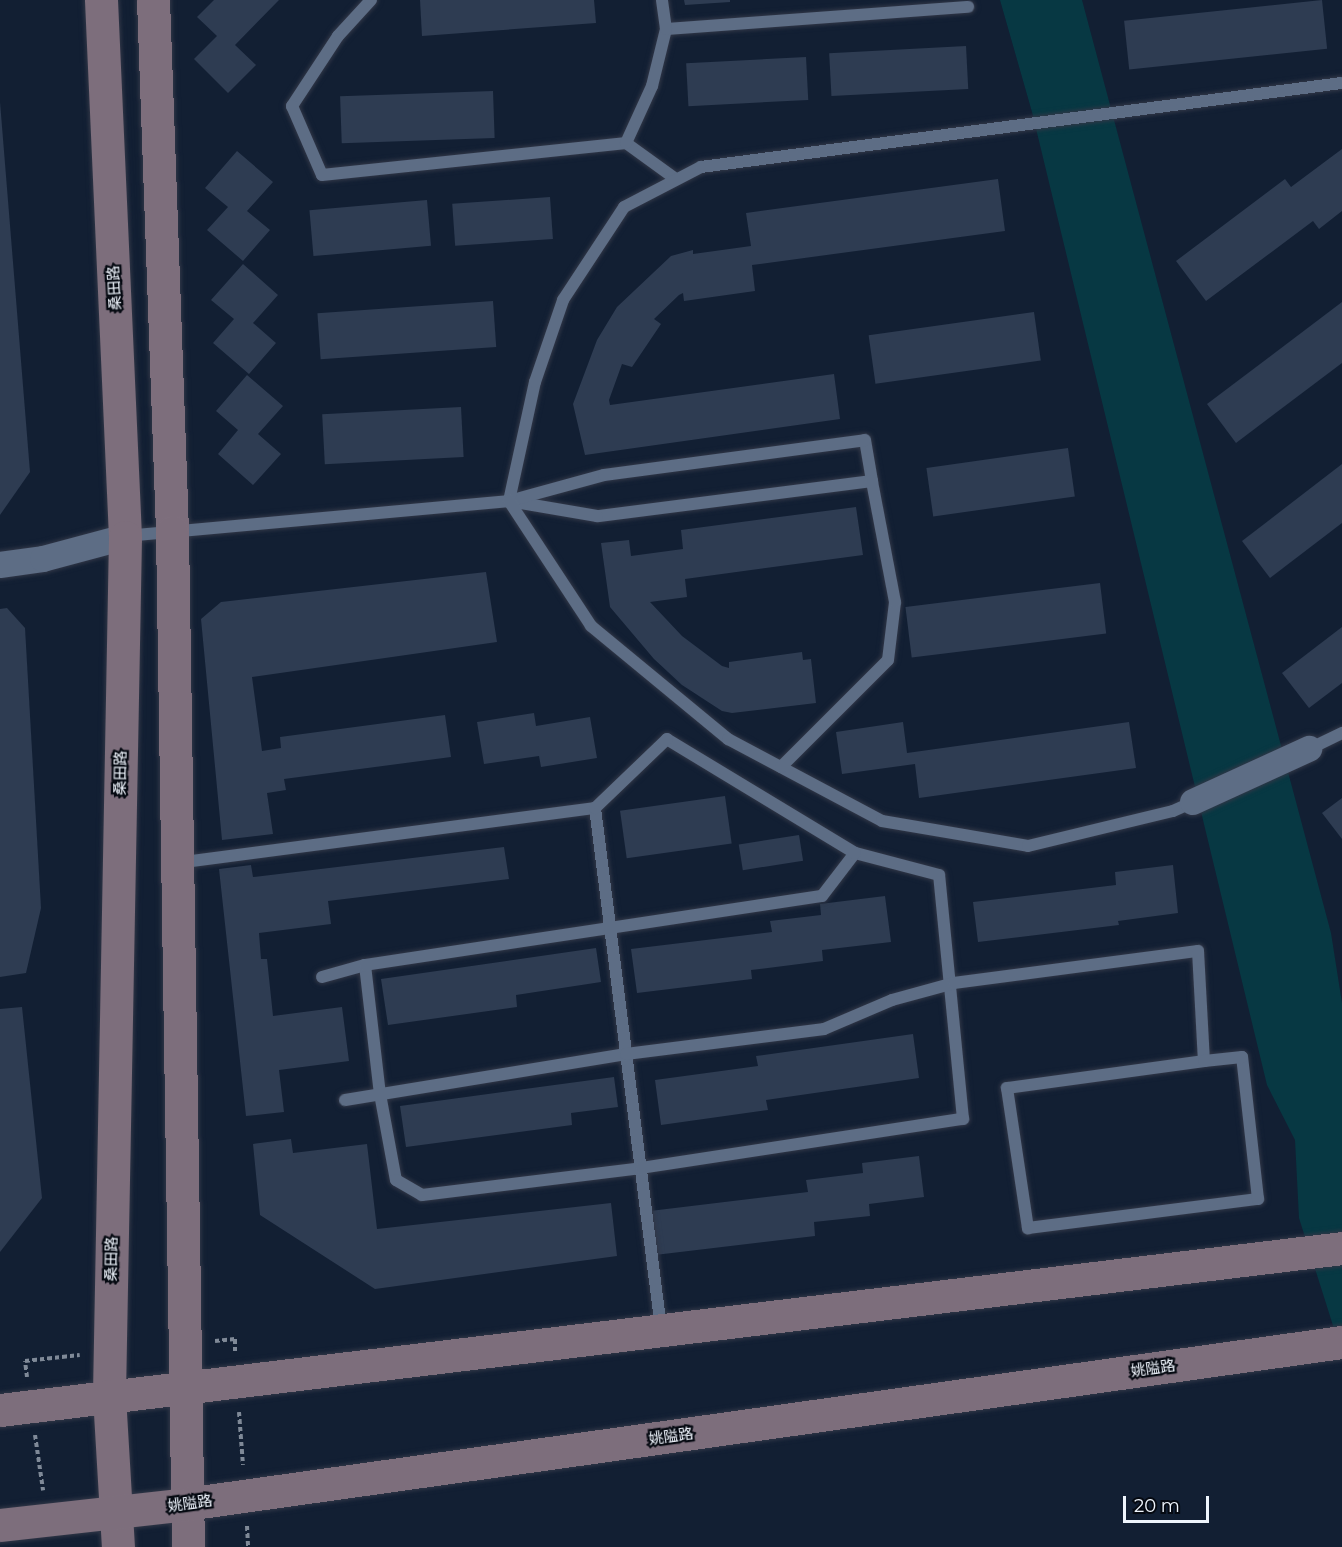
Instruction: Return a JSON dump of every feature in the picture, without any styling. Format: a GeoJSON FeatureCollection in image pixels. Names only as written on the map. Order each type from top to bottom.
{"type":"FeatureCollection","features":[{"type":"Feature","properties":{"kind":"main road","name":"桑田路"},"geometry":{"type":"LineString","coordinates":[[101,0],[125,537],[108,1396],[118,1547]]}},
{"type":"Feature","properties":{"kind":"main road"},"geometry":{"type":"LineString","coordinates":[[153,0],[172,532],[183,1385],[188,1547]]}},
{"type":"Feature","properties":{"kind":"main road"},"geometry":{"type":"LineString","coordinates":[[16,1408],[183,1385],[1328,1250]]}},
{"type":"Feature","properties":{"kind":"main road","name":"姚隘路"},"geometry":{"type":"LineString","coordinates":[[0,1525],[186,1504],[1340,1342]]}},
{"type":"Feature","properties":{"kind":"street"},"geometry":{"type":"LineString","coordinates":[[0,565],[43,559],[125,537]]}},
{"type":"Feature","properties":{"kind":"street"},"geometry":{"type":"LineString","coordinates":[[1193,802],[1309,749]]}},
{"type":"Feature","properties":{"kind":"lane"},"geometry":{"type":"LineString","coordinates":[[371,0],[338,36],[292,106],[322,176],[626,143],[676,179]]}},
{"type":"Feature","properties":{"kind":"lane"},"geometry":{"type":"LineString","coordinates":[[626,143],[652,86],[666,29],[662,0]]}},
{"type":"Feature","properties":{"kind":"lane"},"geometry":{"type":"LineString","coordinates":[[666,29],[968,7]]}},
{"type":"Feature","properties":{"kind":"lane"},"geometry":{"type":"LineString","coordinates":[[1193,802],[1173,811],[1028,846],[882,821],[728,739],[591,626],[508,501],[535,382],[563,300],[624,207],[701,166],[1342,83]]}},
{"type":"Feature","properties":{"kind":"lane"},"geometry":{"type":"LineString","coordinates":[[125,537],[508,501],[604,475],[865,440],[895,602],[888,660],[782,767]]}},
{"type":"Feature","properties":{"kind":"lane"},"geometry":{"type":"LineString","coordinates":[[508,501],[597,516],[872,481]]}},
{"type":"Feature","properties":{"kind":"lane"},"geometry":{"type":"LineString","coordinates":[[1309,749],[1342,732]]}},
{"type":"Feature","properties":{"kind":"lane"},"geometry":{"type":"LineString","coordinates":[[176,863],[596,808],[668,740],[855,853],[939,875],[948,985],[963,1119],[641,1168],[422,1195],[396,1180],[380,1094],[365,965]]}},
{"type":"Feature","properties":{"kind":"lane"},"geometry":{"type":"LineString","coordinates":[[596,808],[662,1329]]}},
{"type":"Feature","properties":{"kind":"lane"},"geometry":{"type":"LineString","coordinates":[[322,977],[365,965],[610,926],[822,896],[855,853]]}},
{"type":"Feature","properties":{"kind":"lane"},"geometry":{"type":"LineString","coordinates":[[345,1100],[627,1054],[824,1029],[892,1000],[948,985],[1198,951],[1204,1061]]}},
{"type":"Feature","properties":{"kind":"lane"},"geometry":{"type":"LineString","coordinates":[[1242,1057],[1258,1199],[1028,1228],[1007,1088],[1204,1061],[1242,1057]]}},
{"type":"Feature","properties":{"kind":"path"},"geometry":{"type":"LineString","coordinates":[[25,1361],[16,1408],[47,1520]]}},
{"type":"Feature","properties":{"kind":"water"},"geometry":{"type":"Polygon","coordinates":[[[1000,0],[1082,0],[1331,933],[1342,1003],[1342,1354],[1299,1218],[1295,1140],[1267,1085],[1032,112],[1000,0]]]}},
{"type":"Feature","properties":{"kind":"building"},"geometry":{"type":"Polygon","coordinates":[[[214,0],[279,0],[235,45],[256,65],[228,93],[194,59],[217,36],[197,17],[214,0]]]}},
{"type":"Feature","properties":{"kind":"building"},"geometry":{"type":"Polygon","coordinates":[[[420,0],[594,0],[596,23],[422,36],[420,0]]]}},
{"type":"Feature","properties":{"kind":"building"},"geometry":{"type":"Polygon","coordinates":[[[684,0],[730,0],[730,2],[685,5],[684,0]]]}},
{"type":"Feature","properties":{"kind":"building"},"geometry":{"type":"Polygon","coordinates":[[[1322,0],[1327,49],[1129,70],[1124,21],[1322,0]]]}},
{"type":"Feature","properties":{"kind":"building"},"geometry":{"type":"Polygon","coordinates":[[[966,46],[968,89],[831,96],[829,53],[966,46]]]}},
{"type":"Feature","properties":{"kind":"building"},"geometry":{"type":"Polygon","coordinates":[[[806,57],[808,100],[688,106],[686,63],[806,57]]]}},
{"type":"Feature","properties":{"kind":"building"},"geometry":{"type":"Polygon","coordinates":[[[493,91],[495,138],[342,143],[340,96],[493,91]]]}},
{"type":"Feature","properties":{"kind":"building"},"geometry":{"type":"Polygon","coordinates":[[[0,102],[30,472],[0,515],[0,102]]]}},
{"type":"Feature","properties":{"kind":"building"},"geometry":{"type":"Polygon","coordinates":[[[1342,149],[1342,211],[1319,229],[1313,221],[1206,301],[1176,261],[1285,179],[1291,187],[1342,149]]]}},
{"type":"Feature","properties":{"kind":"building"},"geometry":{"type":"Polygon","coordinates":[[[237,151],[273,182],[247,211],[270,230],[243,261],[207,230],[228,207],[205,188],[237,151]]]}},
{"type":"Feature","properties":{"kind":"building"},"geometry":{"type":"Polygon","coordinates":[[[998,179],[1005,231],[752,265],[755,291],[684,301],[683,293],[679,295],[654,319],[661,324],[632,367],[622,364],[609,400],[610,405],[834,374],[840,419],[585,455],[573,404],[597,340],[617,307],[671,256],[693,250],[693,254],[751,246],[746,213],[998,179]]]}},
{"type":"Feature","properties":{"kind":"building"},"geometry":{"type":"Polygon","coordinates":[[[550,197],[553,239],[455,246],[452,204],[550,197]]]}},
{"type":"Feature","properties":{"kind":"building"},"geometry":{"type":"Polygon","coordinates":[[[427,200],[431,246],[313,256],[309,210],[427,200]]]}},
{"type":"Feature","properties":{"kind":"building"},"geometry":{"type":"Polygon","coordinates":[[[243,264],[278,295],[253,323],[276,343],[249,374],[213,343],[234,319],[211,300],[243,264]]]}},
{"type":"Feature","properties":{"kind":"building"},"geometry":{"type":"Polygon","coordinates":[[[493,301],[496,347],[321,359],[317,313],[493,301]]]}},
{"type":"Feature","properties":{"kind":"building"},"geometry":{"type":"Polygon","coordinates":[[[1342,302],[1342,363],[1236,443],[1207,404],[1342,302]]]}},
{"type":"Feature","properties":{"kind":"building"},"geometry":{"type":"Polygon","coordinates":[[[1034,312],[1041,361],[875,384],[869,335],[1034,312]]]}},
{"type":"Feature","properties":{"kind":"building"},"geometry":{"type":"Polygon","coordinates":[[[247,375],[283,406],[258,434],[281,454],[253,485],[218,454],[238,430],[216,411],[247,375]]]}},
{"type":"Feature","properties":{"kind":"building"},"geometry":{"type":"Polygon","coordinates":[[[461,407],[464,457],[325,464],[322,414],[461,407]]]}},
{"type":"Feature","properties":{"kind":"building"},"geometry":{"type":"Polygon","coordinates":[[[1068,448],[1075,497],[933,516],[926,468],[1068,448]]]}},
{"type":"Feature","properties":{"kind":"building"},"geometry":{"type":"Polygon","coordinates":[[[1342,464],[1342,523],[1270,578],[1242,541],[1342,464]]]}},
{"type":"Feature","properties":{"kind":"building"},"geometry":{"type":"Polygon","coordinates":[[[856,507],[863,555],[685,579],[687,597],[650,602],[682,636],[722,666],[729,668],[729,662],[802,652],[803,660],[811,659],[816,703],[732,713],[722,711],[682,685],[654,659],[610,607],[601,543],[629,540],[631,556],[683,549],[681,530],[856,507]]]}},
{"type":"Feature","properties":{"kind":"building"},"geometry":{"type":"Polygon","coordinates":[[[486,572],[497,642],[252,677],[262,751],[281,748],[280,737],[445,715],[451,757],[284,779],[286,790],[267,793],[273,834],[222,840],[201,619],[221,602],[486,572]]]}},
{"type":"Feature","properties":{"kind":"building"},"geometry":{"type":"Polygon","coordinates":[[[1100,583],[1106,634],[912,658],[905,607],[1100,583]]]}},
{"type":"Feature","properties":{"kind":"building"},"geometry":{"type":"Polygon","coordinates":[[[7,608],[25,628],[41,908],[26,973],[0,977],[0,609],[7,608]]]}},
{"type":"Feature","properties":{"kind":"building"},"geometry":{"type":"Polygon","coordinates":[[[1342,627],[1342,683],[1309,708],[1282,673],[1342,627]]]}},
{"type":"Feature","properties":{"kind":"building"},"geometry":{"type":"Polygon","coordinates":[[[534,713],[536,726],[590,717],[597,758],[541,767],[539,756],[484,764],[477,722],[534,713]]]}},
{"type":"Feature","properties":{"kind":"building"},"geometry":{"type":"Polygon","coordinates":[[[903,722],[907,753],[1129,722],[1136,768],[919,798],[915,764],[842,774],[836,732],[903,722]]]}},
{"type":"Feature","properties":{"kind":"building"},"geometry":{"type":"Polygon","coordinates":[[[725,796],[732,844],[627,858],[620,811],[725,796]]]}},
{"type":"Feature","properties":{"kind":"building"},"geometry":{"type":"Polygon","coordinates":[[[1342,798],[1342,839],[1322,813],[1342,798]]]}},
{"type":"Feature","properties":{"kind":"building"},"geometry":{"type":"Polygon","coordinates":[[[799,835],[803,861],[743,870],[739,845],[799,835]]]}},
{"type":"Feature","properties":{"kind":"building"},"geometry":{"type":"Polygon","coordinates":[[[504,847],[509,879],[328,901],[331,924],[259,933],[261,959],[267,959],[273,1016],[342,1007],[349,1061],[279,1070],[284,1112],[246,1116],[219,869],[251,865],[253,877],[504,847]]]}},
{"type":"Feature","properties":{"kind":"building"},"geometry":{"type":"Polygon","coordinates":[[[1173,865],[1178,913],[1118,921],[1119,925],[978,942],[973,902],[1116,885],[1115,872],[1173,865]]]}},
{"type":"Feature","properties":{"kind":"building"},"geometry":{"type":"Polygon","coordinates":[[[885,896],[891,942],[822,950],[823,961],[751,970],[752,979],[637,993],[631,949],[772,932],[770,921],[821,915],[820,904],[885,896]]]}},
{"type":"Feature","properties":{"kind":"building"},"geometry":{"type":"Polygon","coordinates":[[[596,948],[601,982],[516,995],[517,1007],[388,1025],[381,979],[596,948]]]}},
{"type":"Feature","properties":{"kind":"building"},"geometry":{"type":"Polygon","coordinates":[[[22,1007],[42,1198],[0,1252],[0,1009],[22,1007]]]}},
{"type":"Feature","properties":{"kind":"building"},"geometry":{"type":"Polygon","coordinates":[[[913,1034],[919,1078],[766,1100],[768,1110],[661,1125],[655,1080],[758,1066],[756,1056],[913,1034]]]}},
{"type":"Feature","properties":{"kind":"building"},"geometry":{"type":"Polygon","coordinates":[[[614,1077],[618,1107],[571,1113],[572,1125],[406,1147],[400,1106],[614,1077]]]}},
{"type":"Feature","properties":{"kind":"building"},"geometry":{"type":"Polygon","coordinates":[[[291,1139],[293,1153],[367,1144],[377,1229],[611,1203],[617,1256],[375,1289],[260,1215],[253,1144],[291,1139]]]}},
{"type":"Feature","properties":{"kind":"building"},"geometry":{"type":"Polygon","coordinates":[[[919,1156],[924,1197],[869,1204],[870,1216],[814,1222],[815,1236],[655,1255],[650,1211],[808,1192],[806,1180],[863,1173],[862,1163],[919,1156]]]}}]}
